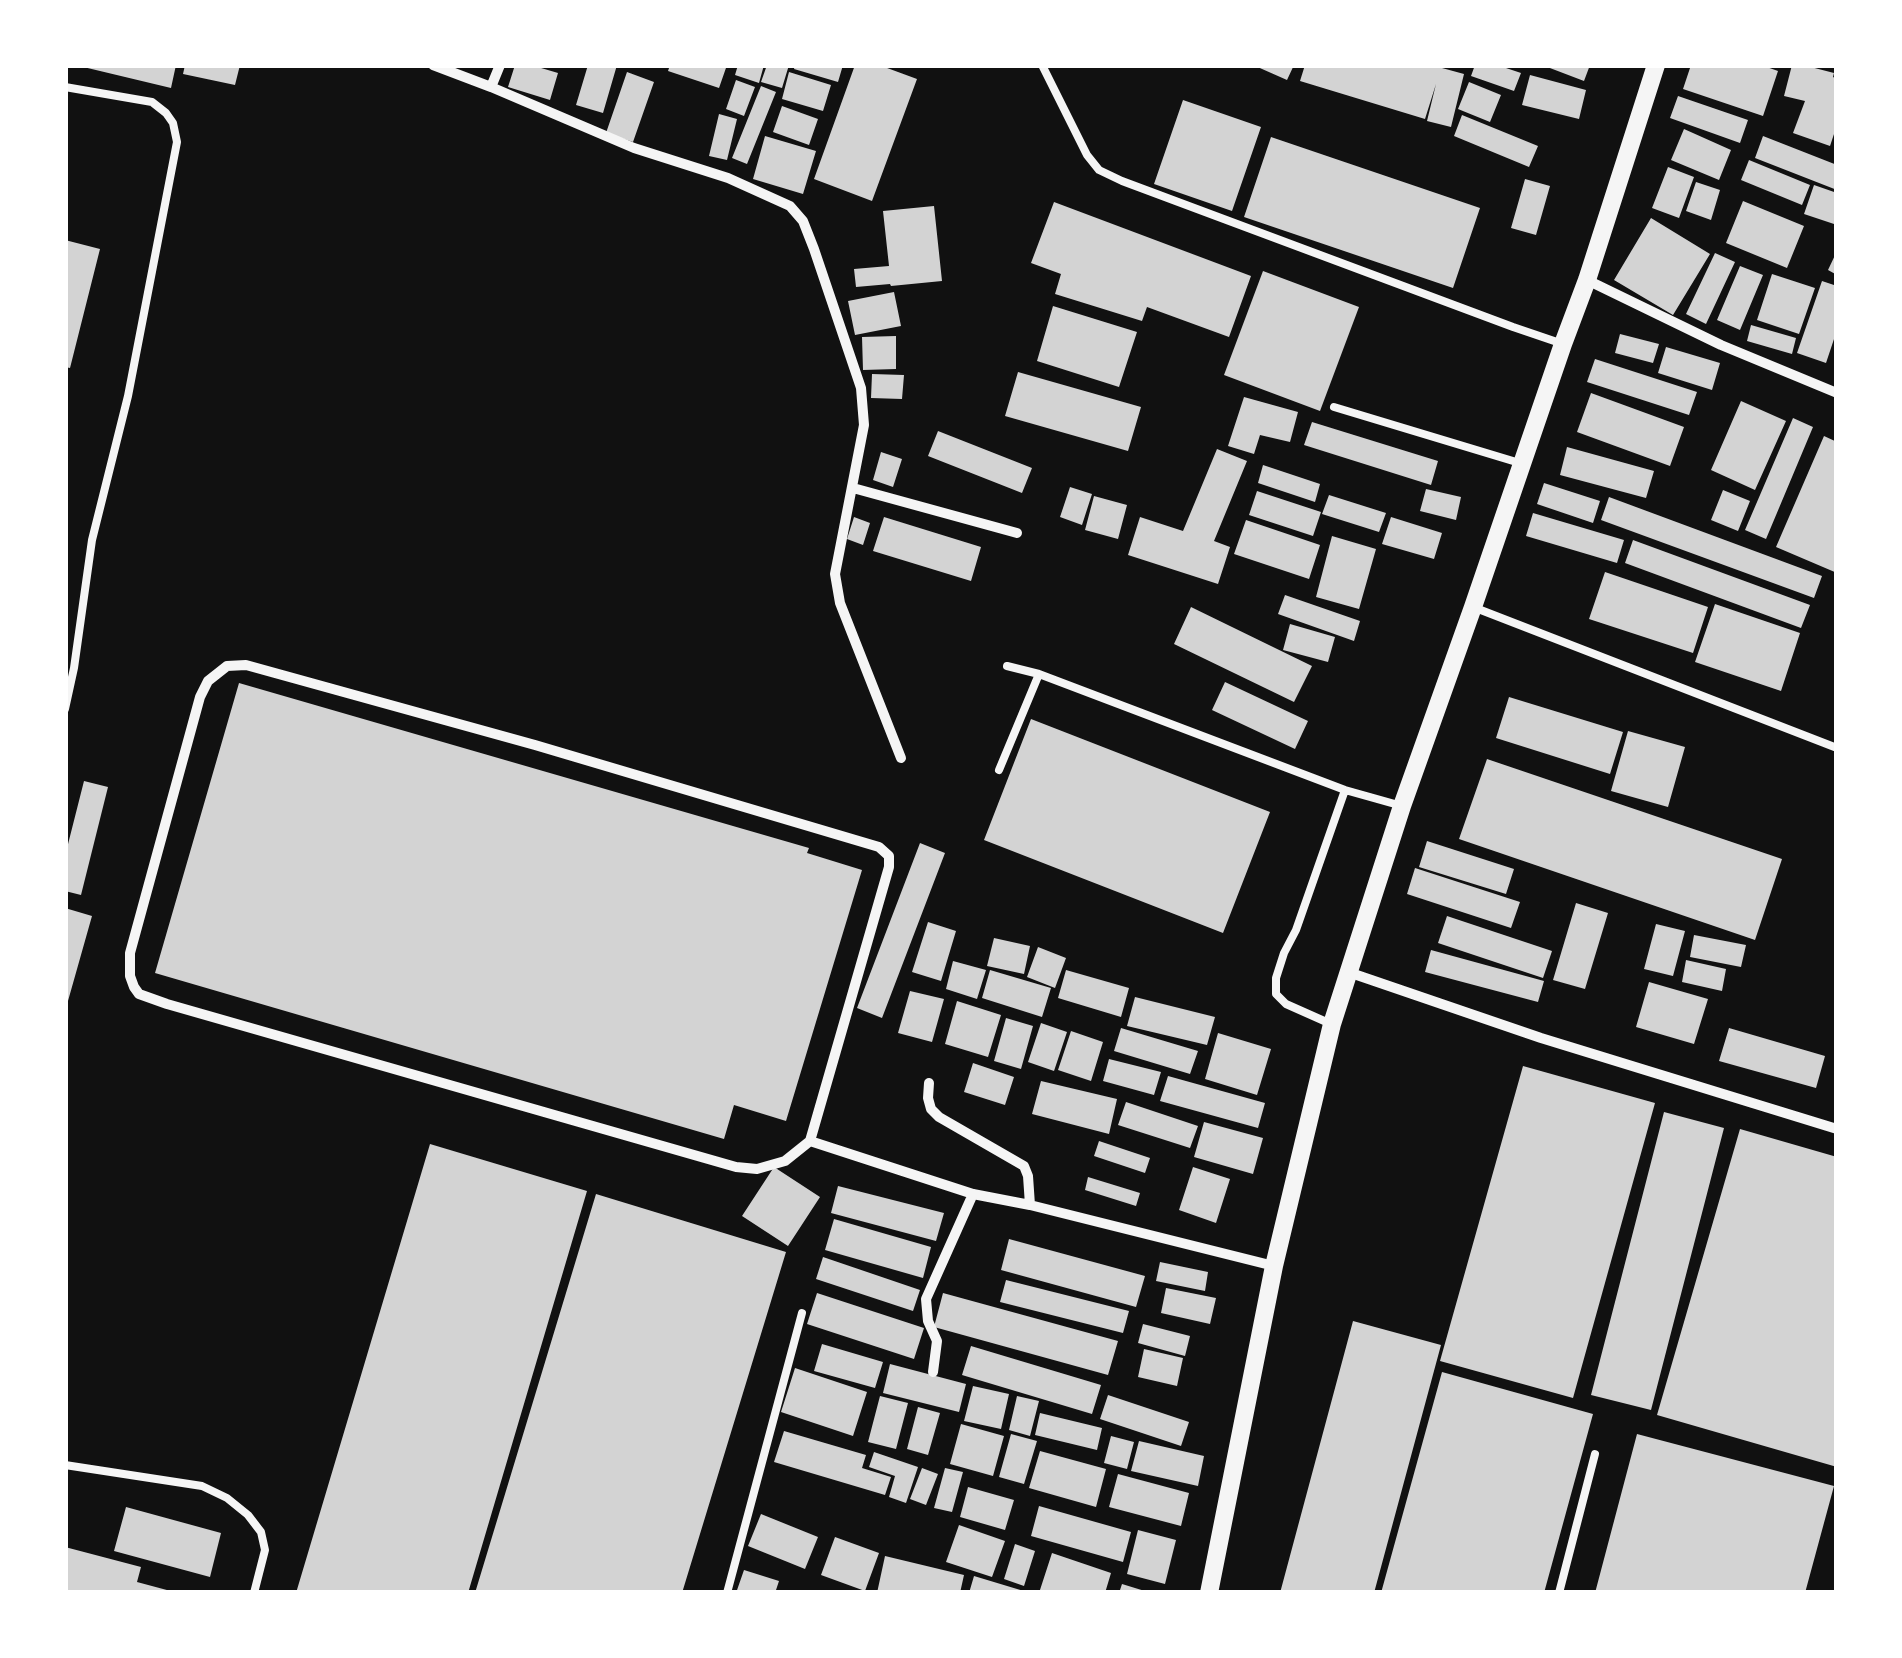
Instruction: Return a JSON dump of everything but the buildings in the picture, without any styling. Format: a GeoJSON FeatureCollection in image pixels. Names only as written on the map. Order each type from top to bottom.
{"type":"FeatureCollection","features":[{"type":"Feature","properties":{"kind":"street"},"geometry":{"type":"LineString","coordinates":[[433,65],[634,148],[728,178],[790,206],[802,221],[861,388],[864,425],[835,574],[840,603],[901,758]]}},
{"type":"Feature","properties":{"kind":"street"},"geometry":{"type":"LineString","coordinates":[[491,87],[500,65]]}},
{"type":"Feature","properties":{"kind":"street"},"geometry":{"type":"LineString","coordinates":[[1209,1593],[1274,1266],[1332,1024],[1402,806],[1587,280],[1656,65]]}},
{"type":"Feature","properties":{"kind":"street"},"geometry":{"type":"LineString","coordinates":[[1587,280],[1720,345],[1837,393]]}},
{"type":"Feature","properties":{"kind":"street"},"geometry":{"type":"LineString","coordinates":[[854,488],[1017,534]]}},
{"type":"Feature","properties":{"kind":"street"},"geometry":{"type":"LineString","coordinates":[[246,664],[535,744],[878,847],[889,856],[889,867],[810,1141],[784,1160],[757,1170],[736,1167],[139,994],[130,976],[130,953],[200,697],[208,681],[227,666],[246,664]]}},
{"type":"Feature","properties":{"kind":"street"},"geometry":{"type":"LineString","coordinates":[[1348,972],[1541,1038],[1837,1129]]}},
{"type":"Feature","properties":{"kind":"street"},"geometry":{"type":"LineString","coordinates":[[929,1082],[931,1109],[939,1117],[1024,1166],[1030,1205]]}},
{"type":"Feature","properties":{"kind":"street"},"geometry":{"type":"LineString","coordinates":[[810,1141],[973,1194],[1274,1266]]}},
{"type":"Feature","properties":{"kind":"street"},"geometry":{"type":"LineString","coordinates":[[933,1372],[937,1341],[928,1321],[926,1299],[973,1194]]}},
{"type":"Feature","properties":{"kind":"lane"},"geometry":{"type":"LineString","coordinates":[[1042,65],[1087,155],[1099,170],[1563,344]]}},
{"type":"Feature","properties":{"kind":"lane"},"geometry":{"type":"LineString","coordinates":[[65,88],[152,102],[173,123],[177,142],[128,396],[92,540],[65,708]]}},
{"type":"Feature","properties":{"kind":"lane"},"geometry":{"type":"LineString","coordinates":[[1334,407],[1522,464]]}},
{"type":"Feature","properties":{"kind":"lane"},"geometry":{"type":"LineString","coordinates":[[1473,606],[1837,748]]}},
{"type":"Feature","properties":{"kind":"lane"},"geometry":{"type":"LineString","coordinates":[[1007,666],[1040,674],[1345,790],[1402,806]]}},
{"type":"Feature","properties":{"kind":"lane"},"geometry":{"type":"LineString","coordinates":[[999,770],[1040,674]]}},
{"type":"Feature","properties":{"kind":"lane"},"geometry":{"type":"LineString","coordinates":[[1332,1024],[1286,1004],[1276,994],[1276,978],[1345,790]]}},
{"type":"Feature","properties":{"kind":"lane"},"geometry":{"type":"LineString","coordinates":[[727,1593],[802,1313]]}},
{"type":"Feature","properties":{"kind":"lane"},"geometry":{"type":"LineString","coordinates":[[1559,1593],[1595,1454]]}},
{"type":"Feature","properties":{"kind":"lane"},"geometry":{"type":"LineString","coordinates":[[65,1465],[202,1486],[227,1498],[261,1532],[264,1550],[254,1593]]}}]}
